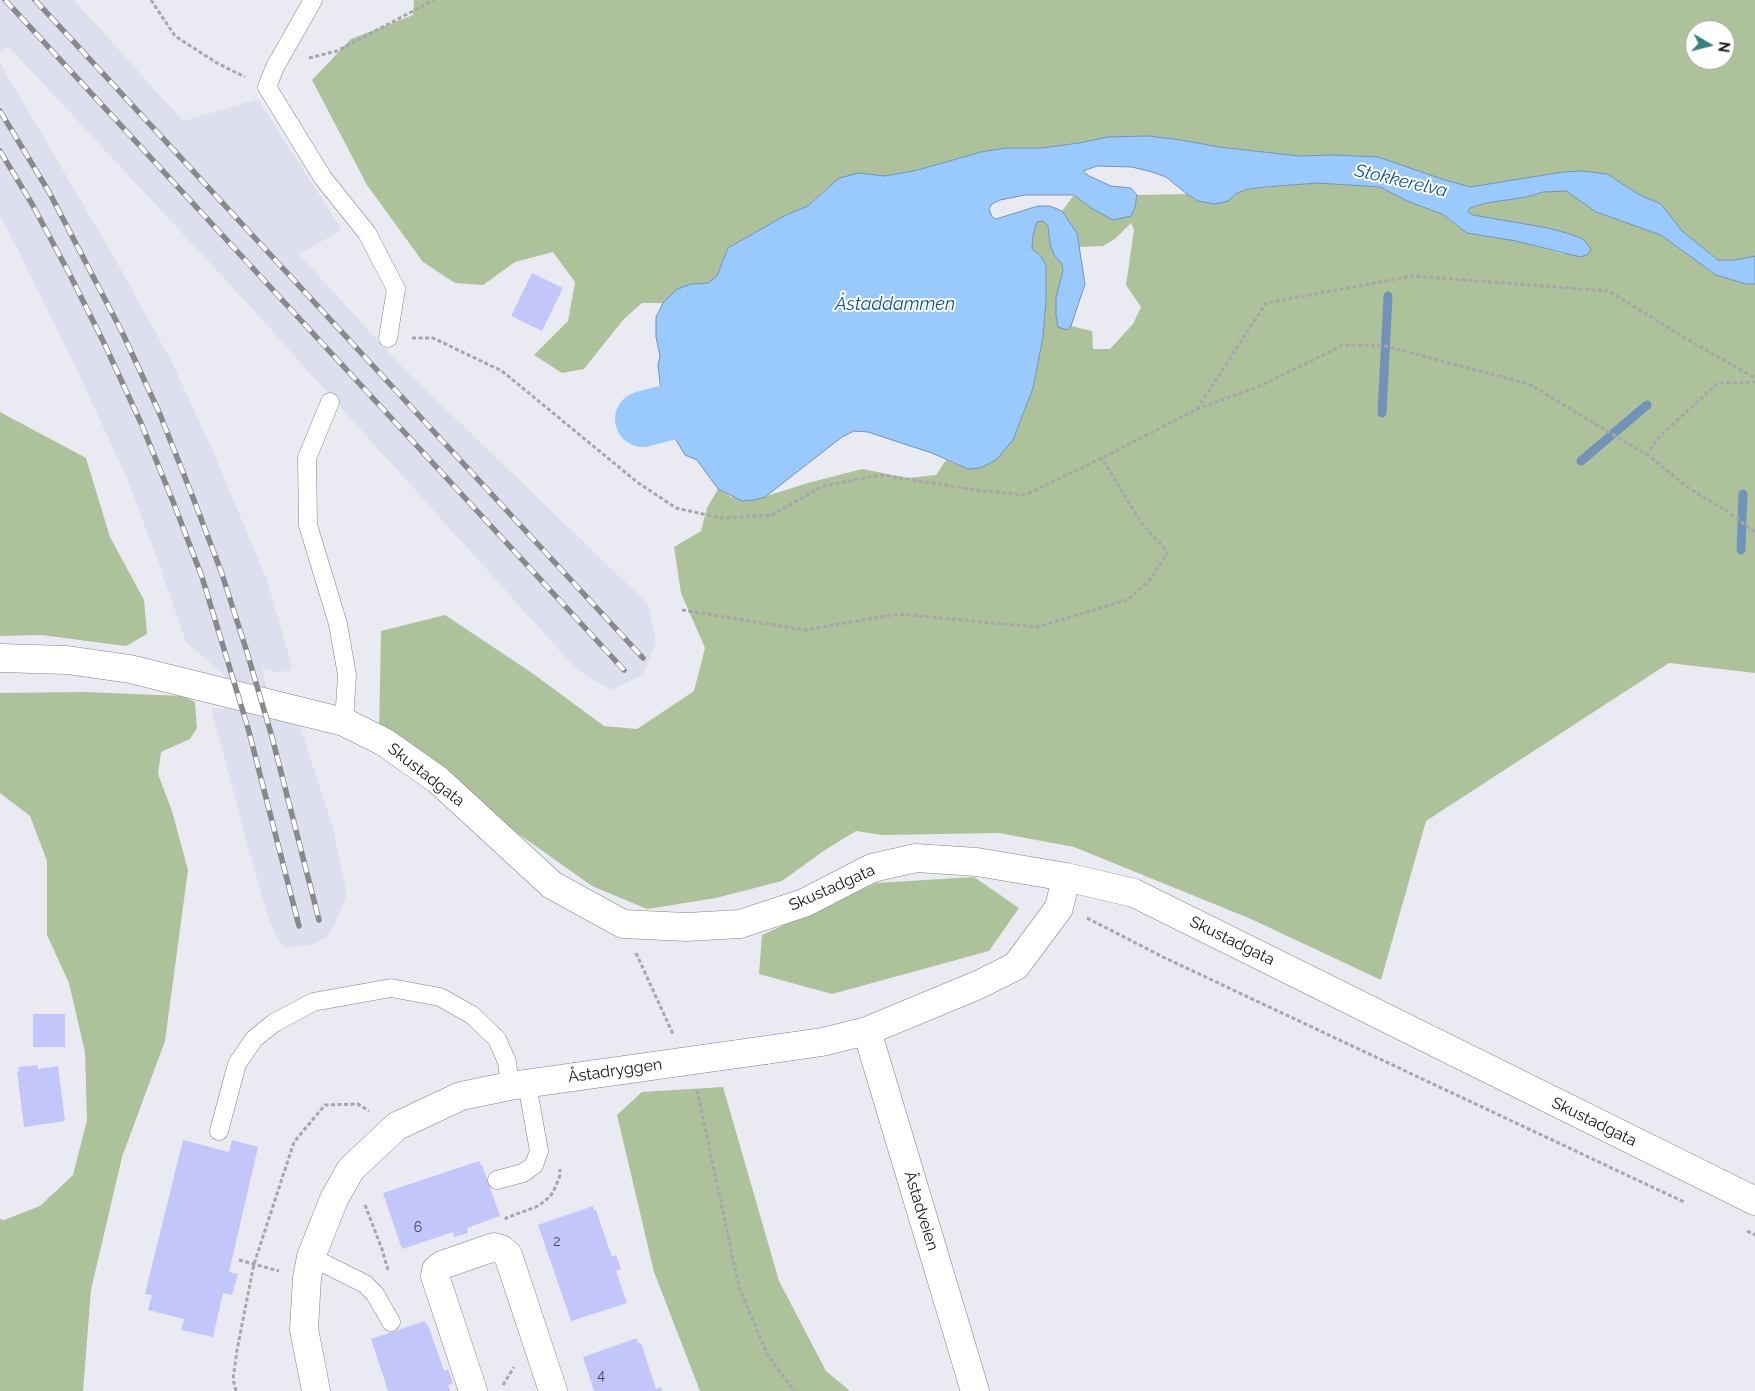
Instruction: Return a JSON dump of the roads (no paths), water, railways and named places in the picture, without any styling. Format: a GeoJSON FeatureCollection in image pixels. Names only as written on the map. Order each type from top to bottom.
{"type":"FeatureCollection","features":[{"type":"Feature","properties":{"kind":"street","name":"Skustadgata"},"geometry":{"type":"LineString","coordinates":[[0,658],[67,660],[130,669],[344,722],[384,742],[438,780],[552,885],[622,924],[686,927],[740,924],[804,904],[872,868],[916,858],[977,862],[1066,876],[1134,893],[1755,1201]]}},
{"type":"Feature","properties":{"kind":"street","name":"Åstadryggen"},"geometry":{"type":"LineString","coordinates":[[316,1391],[304,1329],[309,1268],[334,1199],[351,1169],[397,1126],[461,1096],[518,1085],[822,1042],[867,1031],[978,985],[1016,966],[1059,908],[1066,876]]}},
{"type":"Feature","properties":{"kind":"street","name":"Åstadveien"},"geometry":{"type":"LineString","coordinates":[[867,1031],[975,1391]]}},
{"type":"Feature","properties":{"kind":"street"},"geometry":{"type":"LineString","coordinates":[[473,1391],[435,1276],[436,1270],[442,1265],[494,1248],[501,1249],[508,1255],[553,1391]]}},
{"type":"Feature","properties":{"kind":"lane"},"geometry":{"type":"LineString","coordinates":[[313,0],[275,67],[267,87],[322,178],[367,233],[396,289],[388,338]]}},
{"type":"Feature","properties":{"kind":"lane"},"geometry":{"type":"LineString","coordinates":[[330,402],[307,458],[308,525],[338,624],[347,675],[344,722]]}},
{"type":"Feature","properties":{"kind":"lane"},"geometry":{"type":"LineString","coordinates":[[219,1131],[237,1064],[254,1039],[274,1023],[313,1002],[391,988],[440,997],[472,1015],[497,1039],[518,1085],[539,1152],[534,1165],[523,1172],[497,1180]]}},
{"type":"Feature","properties":{"kind":"lane"},"geometry":{"type":"LineString","coordinates":[[309,1268],[366,1284],[375,1294],[390,1322]]}},
{"type":"Feature","properties":{"kind":"water","name":"Åstaddammen"},"geometry":{"type":"Polygon","coordinates":[[[1148,136],[1219,147],[1299,156],[1378,157],[1470,187],[1563,172],[1582,171],[1607,174],[1640,195],[1661,204],[1682,231],[1718,260],[1735,260],[1755,256],[1755,284],[1746,284],[1716,275],[1661,235],[1596,212],[1566,191],[1543,192],[1527,197],[1486,203],[1470,208],[1468,212],[1473,215],[1548,228],[1583,239],[1591,249],[1587,255],[1580,257],[1516,241],[1467,233],[1442,214],[1407,201],[1380,187],[1318,183],[1266,187],[1237,193],[1228,201],[1215,204],[1198,201],[1166,177],[1152,172],[1132,167],[1097,166],[1083,171],[1089,176],[1111,186],[1131,188],[1137,195],[1131,216],[1113,220],[1091,208],[1074,195],[1025,195],[1000,200],[992,204],[989,209],[992,217],[996,219],[1038,206],[1050,206],[1062,211],[1077,233],[1085,284],[1071,326],[1067,330],[1058,327],[1056,298],[1063,271],[1062,264],[1054,255],[1050,244],[1048,226],[1043,221],[1037,222],[1033,235],[1032,249],[1040,255],[1046,265],[1043,337],[1033,388],[1013,440],[996,460],[980,468],[968,469],[932,453],[868,432],[854,431],[842,437],[765,497],[742,501],[718,489],[697,460],[685,455],[670,425],[661,391],[656,317],[663,303],[677,289],[692,284],[708,283],[717,276],[728,248],[786,215],[808,206],[839,178],[859,173],[885,176],[918,170],[981,152],[1006,148],[1042,148],[1108,137],[1148,136]]]}},
{"type":"Feature","properties":{"kind":"waterway"},"geometry":{"type":"LineString","coordinates":[[1382,413],[1388,296]]}},
{"type":"Feature","properties":{"kind":"waterway"},"geometry":{"type":"LineString","coordinates":[[1581,461],[1647,405]]}},
{"type":"Feature","properties":{"kind":"waterway"},"geometry":{"type":"LineString","coordinates":[[643,419],[666,413]]}},
{"type":"Feature","properties":{"kind":"waterway"},"geometry":{"type":"LineString","coordinates":[[1741,550],[1743,494]]}},
{"type":"Feature","properties":{"kind":"railway"},"geometry":{"type":"LineString","coordinates":[[5,0],[624,670]]}},
{"type":"Feature","properties":{"kind":"railway"},"geometry":{"type":"LineString","coordinates":[[35,0],[643,658]]}},
{"type":"Feature","properties":{"kind":"railway"},"geometry":{"type":"LineString","coordinates":[[0,111],[49,192],[122,332],[159,412],[192,495],[221,571],[246,649],[272,737],[319,920]]}},
{"type":"Feature","properties":{"kind":"railway"},"geometry":{"type":"LineString","coordinates":[[0,151],[32,204],[104,343],[141,423],[174,504],[202,577],[248,728],[299,926]]}},
{"type":"Feature","properties":{"kind":"water label","name":"Stokkerelva"},"geometry":{"type":"Point","coordinates":[1401,181]}}]}
